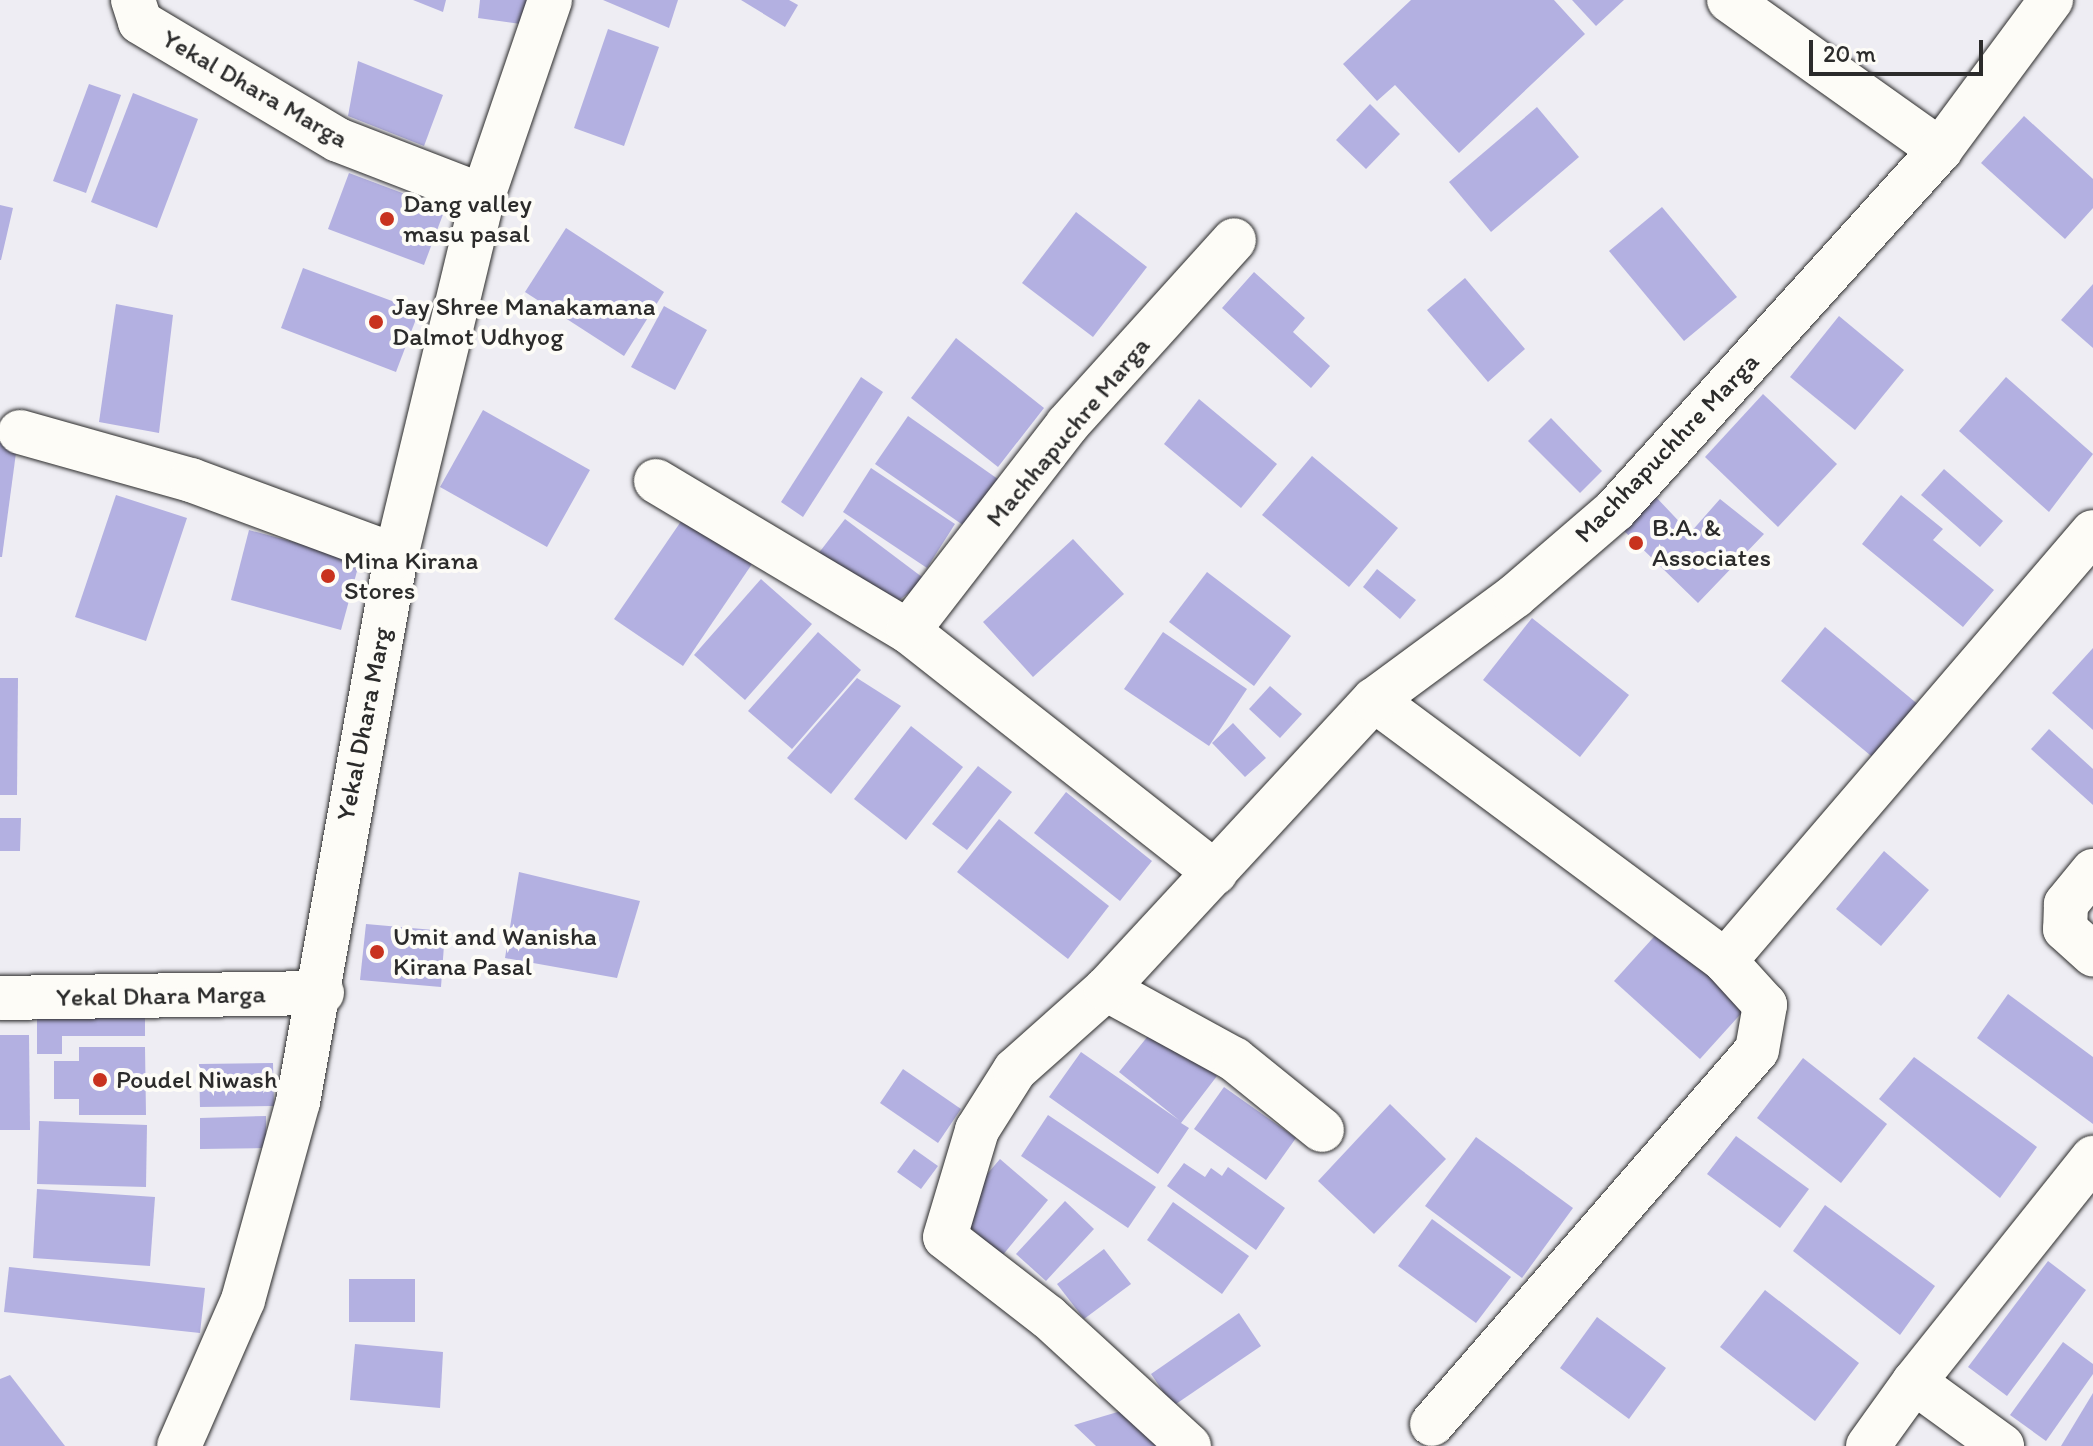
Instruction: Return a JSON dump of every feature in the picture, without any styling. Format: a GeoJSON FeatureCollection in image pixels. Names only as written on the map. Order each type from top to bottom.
{"type":"FeatureCollection","features":[{"type":"Feature","properties":{"kind":"street","name":"Yekal Dhara Marga"},"geometry":{"type":"LineString","coordinates":[[133,0],[140,22],[338,140],[483,196]]}},
{"type":"Feature","properties":{"kind":"street","name":"Yekal Dhara Marg"},"geometry":{"type":"LineString","coordinates":[[179,1446],[243,1300],[322,993],[347,811],[396,556],[483,196],[550,0]]}},
{"type":"Feature","properties":{"kind":"street"},"geometry":{"type":"LineString","coordinates":[[1729,0],[1940,150]]}},
{"type":"Feature","properties":{"kind":"street","name":"Machhapuchhre Marga"},"geometry":{"type":"LineString","coordinates":[[1106,989],[1374,700],[1515,596],[1615,510],[1940,150],[2051,0]]}},
{"type":"Feature","properties":{"kind":"street","name":"Machhapuchre Marga"},"geometry":{"type":"LineString","coordinates":[[908,631],[1067,425],[1234,240]]}},
{"type":"Feature","properties":{"kind":"street"},"geometry":{"type":"LineString","coordinates":[[20,432],[191,480],[396,556]]}},
{"type":"Feature","properties":{"kind":"street"},"geometry":{"type":"LineString","coordinates":[[656,481],[908,631],[1215,873]]}},
{"type":"Feature","properties":{"kind":"street"},"geometry":{"type":"LineString","coordinates":[[1725,961],[2093,532]]}},
{"type":"Feature","properties":{"kind":"street"},"geometry":{"type":"LineString","coordinates":[[1374,700],[1725,961],[1765,1005],[1757,1050],[1432,1424]]}},
{"type":"Feature","properties":{"kind":"street"},"geometry":{"type":"LineString","coordinates":[[2093,871],[2066,904],[2065,929],[2093,954]]}},
{"type":"Feature","properties":{"kind":"street"},"geometry":{"type":"LineString","coordinates":[[1189,1446],[1048,1317],[945,1237],[977,1130],[1007,1082],[1106,989],[1234,1059],[1322,1130]]}},
{"type":"Feature","properties":{"kind":"street","name":"Yekal Dhara Marga"},"geometry":{"type":"LineString","coordinates":[[0,998],[322,993]]}},
{"type":"Feature","properties":{"kind":"street"},"geometry":{"type":"LineString","coordinates":[[1868,1446],[1914,1382],[2093,1158]]}},
{"type":"Feature","properties":{"kind":"street"},"geometry":{"type":"LineString","coordinates":[[1914,1382],[2002,1446]]}},
{"type":"Feature","properties":{"kind":"building"},"geometry":{"type":"Polygon","coordinates":[[[413,0],[446,0],[443,12],[413,0]]]}},
{"type":"Feature","properties":{"kind":"building"},"geometry":{"type":"Polygon","coordinates":[[[480,0],[539,0],[536,26],[478,18],[480,0]]]}},
{"type":"Feature","properties":{"kind":"building"},"geometry":{"type":"Polygon","coordinates":[[[603,0],[678,0],[669,28],[603,0]]]}},
{"type":"Feature","properties":{"kind":"building"},"geometry":{"type":"Polygon","coordinates":[[[741,0],[789,0],[798,5],[785,27],[741,0]]]}},
{"type":"Feature","properties":{"kind":"building"},"geometry":{"type":"Polygon","coordinates":[[[1411,0],[1554,0],[1585,34],[1459,153],[1395,85],[1377,101],[1343,64],[1411,0]]]}},
{"type":"Feature","properties":{"kind":"building"},"geometry":{"type":"Polygon","coordinates":[[[1572,0],[1624,0],[1596,26],[1572,0]]]}},
{"type":"Feature","properties":{"kind":"building"},"geometry":{"type":"Polygon","coordinates":[[[608,29],[659,47],[624,146],[574,128],[608,29]]]}},
{"type":"Feature","properties":{"kind":"building"},"geometry":{"type":"Polygon","coordinates":[[[358,61],[443,95],[424,146],[348,116],[358,61]]]}},
{"type":"Feature","properties":{"kind":"building"},"geometry":{"type":"Polygon","coordinates":[[[89,84],[121,95],[86,193],[53,181],[89,84]]]}},
{"type":"Feature","properties":{"kind":"building"},"geometry":{"type":"Polygon","coordinates":[[[133,93],[198,119],[157,228],[91,202],[133,93]]]}},
{"type":"Feature","properties":{"kind":"building"},"geometry":{"type":"Polygon","coordinates":[[[1370,104],[1400,134],[1366,169],[1336,140],[1370,104]]]}},
{"type":"Feature","properties":{"kind":"building"},"geometry":{"type":"Polygon","coordinates":[[[1537,107],[1579,157],[1491,232],[1449,182],[1537,107]]]}},
{"type":"Feature","properties":{"kind":"building"},"geometry":{"type":"Polygon","coordinates":[[[2024,116],[2093,179],[2093,208],[2065,239],[1981,163],[2024,116]]]}},
{"type":"Feature","properties":{"kind":"building","name":"Dang valley masu pasal"},"geometry":{"type":"Polygon","coordinates":[[[349,173],[445,209],[424,265],[328,229],[349,173]]]}},
{"type":"Feature","properties":{"kind":"building"},"geometry":{"type":"Polygon","coordinates":[[[0,205],[13,208],[1,260],[0,260],[0,205]]]}},
{"type":"Feature","properties":{"kind":"building"},"geometry":{"type":"Polygon","coordinates":[[[1662,207],[1737,297],[1684,341],[1609,251],[1662,207]]]}},
{"type":"Feature","properties":{"kind":"building"},"geometry":{"type":"Polygon","coordinates":[[[1076,212],[1147,267],[1093,337],[1022,283],[1076,212]]]}},
{"type":"Feature","properties":{"kind":"building"},"geometry":{"type":"Polygon","coordinates":[[[566,228],[664,292],[624,356],[525,292],[566,228]]]}},
{"type":"Feature","properties":{"kind":"building"},"geometry":{"type":"Polygon","coordinates":[[[303,268],[419,311],[396,372],[281,328],[303,268]]]}},
{"type":"Feature","properties":{"kind":"building"},"geometry":{"type":"Polygon","coordinates":[[[1254,272],[1305,318],[1293,332],[1330,366],[1311,388],[1222,308],[1254,272]]]}},
{"type":"Feature","properties":{"kind":"building"},"geometry":{"type":"Polygon","coordinates":[[[1465,278],[1525,349],[1488,382],[1427,310],[1465,278]]]}},
{"type":"Feature","properties":{"kind":"building"},"geometry":{"type":"Polygon","coordinates":[[[2093,284],[2093,348],[2061,320],[2093,284]]]}},
{"type":"Feature","properties":{"kind":"building"},"geometry":{"type":"Polygon","coordinates":[[[116,304],[173,315],[159,433],[99,422],[116,304]]]}},
{"type":"Feature","properties":{"kind":"building"},"geometry":{"type":"Polygon","coordinates":[[[664,306],[707,330],[675,390],[631,367],[664,306]]]}},
{"type":"Feature","properties":{"kind":"building"},"geometry":{"type":"Polygon","coordinates":[[[1839,316],[1904,370],[1855,430],[1790,377],[1839,316]]]}},
{"type":"Feature","properties":{"kind":"building"},"geometry":{"type":"Polygon","coordinates":[[[956,338],[1044,408],[998,467],[911,398],[956,338]]]}},
{"type":"Feature","properties":{"kind":"building"},"geometry":{"type":"Polygon","coordinates":[[[861,377],[883,392],[803,517],[781,502],[861,377]]]}},
{"type":"Feature","properties":{"kind":"building"},"geometry":{"type":"Polygon","coordinates":[[[2006,377],[2093,454],[2049,512],[1959,431],[2006,377]]]}},
{"type":"Feature","properties":{"kind":"building"},"geometry":{"type":"Polygon","coordinates":[[[1763,394],[1837,464],[1778,527],[1705,457],[1763,394]]]}},
{"type":"Feature","properties":{"kind":"building"},"geometry":{"type":"Polygon","coordinates":[[[1199,399],[1277,464],[1241,508],[1164,444],[1199,399]]]}},
{"type":"Feature","properties":{"kind":"building"},"geometry":{"type":"Polygon","coordinates":[[[483,410],[590,470],[547,547],[440,487],[483,410]]]}},
{"type":"Feature","properties":{"kind":"building"},"geometry":{"type":"Polygon","coordinates":[[[908,416],[1005,484],[973,532],[875,464],[908,416]]]}},
{"type":"Feature","properties":{"kind":"building"},"geometry":{"type":"Polygon","coordinates":[[[1551,418],[1602,471],[1580,493],[1528,441],[1551,418]]]}},
{"type":"Feature","properties":{"kind":"building"},"geometry":{"type":"Polygon","coordinates":[[[0,435],[18,438],[2,557],[0,557],[0,435]]]}},
{"type":"Feature","properties":{"kind":"building"},"geometry":{"type":"Polygon","coordinates":[[[1312,456],[1398,528],[1349,587],[1262,515],[1312,456]]]}},
{"type":"Feature","properties":{"kind":"building"},"geometry":{"type":"Polygon","coordinates":[[[871,468],[955,524],[927,568],[843,512],[871,468]]]}},
{"type":"Feature","properties":{"kind":"building"},"geometry":{"type":"Polygon","coordinates":[[[1944,469],[2003,521],[1980,547],[1921,495],[1944,469]]]}},
{"type":"Feature","properties":{"kind":"building"},"geometry":{"type":"Polygon","coordinates":[[[116,495],[187,518],[146,641],[75,617],[116,495]]]}},
{"type":"Feature","properties":{"kind":"building"},"geometry":{"type":"Polygon","coordinates":[[[1901,495],[1943,529],[1933,540],[1994,590],[1963,627],[1862,544],[1901,495]]]}},
{"type":"Feature","properties":{"kind":"building"},"geometry":{"type":"Polygon","coordinates":[[[1655,496],[1690,533],[1720,499],[1764,534],[1698,603],[1621,528],[1655,496]]]}},
{"type":"Feature","properties":{"kind":"building"},"geometry":{"type":"Polygon","coordinates":[[[684,517],[752,564],[683,666],[614,619],[684,517]]]}},
{"type":"Feature","properties":{"kind":"building"},"geometry":{"type":"Polygon","coordinates":[[[845,519],[926,580],[889,608],[818,554],[845,519]]]}},
{"type":"Feature","properties":{"kind":"building"},"geometry":{"type":"Polygon","coordinates":[[[249,530],[360,560],[341,630],[231,600],[249,530]]]}},
{"type":"Feature","properties":{"kind":"building"},"geometry":{"type":"Polygon","coordinates":[[[1073,539],[1124,594],[1033,677],[983,622],[1073,539]]]}},
{"type":"Feature","properties":{"kind":"building"},"geometry":{"type":"Polygon","coordinates":[[[1377,569],[1416,600],[1400,619],[1363,587],[1377,569]]]}},
{"type":"Feature","properties":{"kind":"building"},"geometry":{"type":"Polygon","coordinates":[[[1207,572],[1291,636],[1254,686],[1169,622],[1207,572]]]}},
{"type":"Feature","properties":{"kind":"building"},"geometry":{"type":"Polygon","coordinates":[[[761,579],[812,624],[745,700],[694,655],[761,579]]]}},
{"type":"Feature","properties":{"kind":"building"},"geometry":{"type":"Polygon","coordinates":[[[1532,618],[1629,695],[1580,757],[1483,680],[1532,618]]]}},
{"type":"Feature","properties":{"kind":"building"},"geometry":{"type":"Polygon","coordinates":[[[1825,627],[1920,706],[1876,760],[1781,681],[1825,627]]]}},
{"type":"Feature","properties":{"kind":"building"},"geometry":{"type":"Polygon","coordinates":[[[818,632],[861,670],[792,749],[748,711],[818,632]]]}},
{"type":"Feature","properties":{"kind":"building"},"geometry":{"type":"Polygon","coordinates":[[[1163,632],[1247,689],[1209,746],[1124,689],[1163,632]]]}},
{"type":"Feature","properties":{"kind":"building"},"geometry":{"type":"Polygon","coordinates":[[[2093,648],[2093,730],[2052,693],[2093,648]]]}},
{"type":"Feature","properties":{"kind":"building"},"geometry":{"type":"Polygon","coordinates":[[[0,678],[18,678],[17,795],[0,795],[0,678]]]}},
{"type":"Feature","properties":{"kind":"building"},"geometry":{"type":"Polygon","coordinates":[[[857,678],[901,706],[831,794],[787,758],[857,678]]]}},
{"type":"Feature","properties":{"kind":"building"},"geometry":{"type":"Polygon","coordinates":[[[1270,686],[1302,714],[1280,738],[1249,709],[1270,686]]]}},
{"type":"Feature","properties":{"kind":"building"},"geometry":{"type":"Polygon","coordinates":[[[1233,723],[1266,758],[1245,777],[1212,743],[1233,723]]]}},
{"type":"Feature","properties":{"kind":"building"},"geometry":{"type":"Polygon","coordinates":[[[911,726],[963,767],[906,840],[854,799],[911,726]]]}},
{"type":"Feature","properties":{"kind":"building"},"geometry":{"type":"Polygon","coordinates":[[[2049,729],[2093,769],[2093,805],[2031,749],[2049,729]]]}},
{"type":"Feature","properties":{"kind":"building"},"geometry":{"type":"Polygon","coordinates":[[[978,766],[1012,792],[967,850],[932,824],[978,766]]]}},
{"type":"Feature","properties":{"kind":"building"},"geometry":{"type":"Polygon","coordinates":[[[1066,792],[1152,861],[1120,901],[1034,833],[1066,792]]]}},
{"type":"Feature","properties":{"kind":"building"},"geometry":{"type":"Polygon","coordinates":[[[0,818],[21,818],[20,851],[0,851],[0,818]]]}},
{"type":"Feature","properties":{"kind":"building"},"geometry":{"type":"Polygon","coordinates":[[[999,819],[1109,906],[1068,959],[957,872],[999,819]]]}},
{"type":"Feature","properties":{"kind":"building"},"geometry":{"type":"Polygon","coordinates":[[[1884,851],[1929,890],[1881,946],[1836,909],[1884,851]]]}},
{"type":"Feature","properties":{"kind":"building"},"geometry":{"type":"Polygon","coordinates":[[[519,872],[640,901],[617,978],[505,958],[519,872]]]}},
{"type":"Feature","properties":{"kind":"building"},"geometry":{"type":"Polygon","coordinates":[[[366,924],[445,931],[441,987],[360,980],[366,924]]]}},
{"type":"Feature","properties":{"kind":"building"},"geometry":{"type":"Polygon","coordinates":[[[1661,929],[1747,1007],[1700,1059],[1614,981],[1661,929]]]}},
{"type":"Feature","properties":{"kind":"building"},"geometry":{"type":"Polygon","coordinates":[[[2008,994],[2093,1057],[2093,1124],[1977,1038],[2008,994]]]}},
{"type":"Feature","properties":{"kind":"building"},"geometry":{"type":"Polygon","coordinates":[[[37,1004],[145,1004],[145,1036],[62,1036],[62,1054],[37,1054],[37,1004]]]}},
{"type":"Feature","properties":{"kind":"building"},"geometry":{"type":"Polygon","coordinates":[[[1156,1026],[1217,1076],[1181,1123],[1189,1128],[1158,1174],[1049,1097],[1081,1052],[1179,1120],[1119,1072],[1156,1026]]]}},
{"type":"Feature","properties":{"kind":"building"},"geometry":{"type":"Polygon","coordinates":[[[0,1035],[29,1035],[30,1130],[0,1130],[0,1035]]]}},
{"type":"Feature","properties":{"kind":"building","name":"Poudel Niwash"},"geometry":{"type":"Polygon","coordinates":[[[79,1047],[145,1047],[146,1115],[79,1115],[79,1099],[54,1099],[54,1061],[79,1061],[79,1047]]]}},
{"type":"Feature","properties":{"kind":"building"},"geometry":{"type":"Polygon","coordinates":[[[1914,1057],[2037,1147],[2000,1198],[1879,1099],[1914,1057]]]}},
{"type":"Feature","properties":{"kind":"building"},"geometry":{"type":"Polygon","coordinates":[[[1803,1058],[1887,1124],[1841,1183],[1757,1118],[1803,1058]]]}},
{"type":"Feature","properties":{"kind":"building"},"geometry":{"type":"Polygon","coordinates":[[[273,1063],[274,1106],[200,1107],[199,1064],[273,1063]]]}},
{"type":"Feature","properties":{"kind":"building"},"geometry":{"type":"Polygon","coordinates":[[[903,1069],[961,1109],[938,1143],[880,1103],[903,1069]]]}},
{"type":"Feature","properties":{"kind":"building"},"geometry":{"type":"Polygon","coordinates":[[[1224,1087],[1296,1138],[1266,1180],[1194,1129],[1224,1087]]]}},
{"type":"Feature","properties":{"kind":"building"},"geometry":{"type":"Polygon","coordinates":[[[1390,1104],[1446,1159],[1374,1234],[1318,1181],[1390,1104]]]}},
{"type":"Feature","properties":{"kind":"building"},"geometry":{"type":"Polygon","coordinates":[[[1048,1115],[1156,1187],[1128,1228],[1021,1156],[1048,1115]]]}},
{"type":"Feature","properties":{"kind":"building"},"geometry":{"type":"Polygon","coordinates":[[[266,1116],[266,1148],[200,1149],[200,1118],[266,1116]]]}},
{"type":"Feature","properties":{"kind":"building"},"geometry":{"type":"Polygon","coordinates":[[[39,1121],[147,1125],[146,1187],[37,1184],[39,1121]]]}},
{"type":"Feature","properties":{"kind":"building"},"geometry":{"type":"Polygon","coordinates":[[[1736,1136],[1809,1189],[1780,1228],[1707,1174],[1736,1136]]]}},
{"type":"Feature","properties":{"kind":"building"},"geometry":{"type":"Polygon","coordinates":[[[1476,1137],[1573,1208],[1522,1278],[1425,1206],[1476,1137]]]}},
{"type":"Feature","properties":{"kind":"building"},"geometry":{"type":"Polygon","coordinates":[[[914,1149],[938,1166],[921,1189],[897,1172],[914,1149]]]}},
{"type":"Feature","properties":{"kind":"building"},"geometry":{"type":"Polygon","coordinates":[[[1000,1159],[1048,1200],[1002,1256],[954,1213],[1000,1159]]]}},
{"type":"Feature","properties":{"kind":"building"},"geometry":{"type":"Polygon","coordinates":[[[1184,1163],[1205,1177],[1211,1168],[1222,1176],[1228,1167],[1285,1208],[1256,1250],[1167,1186],[1184,1163]]]}},
{"type":"Feature","properties":{"kind":"building"},"geometry":{"type":"Polygon","coordinates":[[[37,1189],[155,1197],[150,1266],[33,1258],[37,1189]]]}},
{"type":"Feature","properties":{"kind":"building"},"geometry":{"type":"Polygon","coordinates":[[[1065,1201],[1094,1229],[1046,1281],[1016,1254],[1065,1201]]]}},
{"type":"Feature","properties":{"kind":"building"},"geometry":{"type":"Polygon","coordinates":[[[1173,1202],[1249,1256],[1222,1294],[1147,1240],[1173,1202]]]}},
{"type":"Feature","properties":{"kind":"building"},"geometry":{"type":"Polygon","coordinates":[[[1825,1205],[1935,1286],[1900,1335],[1793,1251],[1825,1205]]]}},
{"type":"Feature","properties":{"kind":"building"},"geometry":{"type":"Polygon","coordinates":[[[1432,1219],[1511,1277],[1476,1323],[1398,1266],[1432,1219]]]}},
{"type":"Feature","properties":{"kind":"building"},"geometry":{"type":"Polygon","coordinates":[[[1104,1249],[1131,1284],[1084,1319],[1057,1284],[1104,1249]]]}},
{"type":"Feature","properties":{"kind":"building"},"geometry":{"type":"Polygon","coordinates":[[[2048,1261],[2086,1290],[2007,1396],[1968,1367],[2048,1261]]]}},
{"type":"Feature","properties":{"kind":"building"},"geometry":{"type":"Polygon","coordinates":[[[9,1267],[205,1288],[200,1333],[4,1312],[9,1267]]]}},
{"type":"Feature","properties":{"kind":"building"},"geometry":{"type":"Polygon","coordinates":[[[349,1279],[415,1279],[415,1322],[349,1322],[349,1279]]]}},
{"type":"Feature","properties":{"kind":"building"},"geometry":{"type":"Polygon","coordinates":[[[1765,1290],[1859,1363],[1815,1421],[1720,1347],[1765,1290]]]}},
{"type":"Feature","properties":{"kind":"building"},"geometry":{"type":"Polygon","coordinates":[[[1239,1313],[1261,1346],[1173,1406],[1151,1374],[1239,1313]]]}},
{"type":"Feature","properties":{"kind":"building"},"geometry":{"type":"Polygon","coordinates":[[[1597,1317],[1666,1368],[1629,1419],[1560,1368],[1597,1317]]]}},
{"type":"Feature","properties":{"kind":"building"},"geometry":{"type":"Polygon","coordinates":[[[2063,1342],[2093,1364],[2093,1374],[2046,1441],[2010,1415],[2063,1342]]]}},
{"type":"Feature","properties":{"kind":"building"},"geometry":{"type":"Polygon","coordinates":[[[355,1344],[443,1352],[440,1408],[350,1400],[355,1344]]]}},
{"type":"Feature","properties":{"kind":"building"},"geometry":{"type":"Polygon","coordinates":[[[10,1375],[65,1446],[0,1446],[0,1379],[10,1375]]]}},
{"type":"Feature","properties":{"kind":"building"},"geometry":{"type":"Polygon","coordinates":[[[2093,1393],[2093,1446],[2061,1446],[2093,1393]]]}},
{"type":"Feature","properties":{"kind":"building"},"geometry":{"type":"Polygon","coordinates":[[[1141,1405],[1162,1446],[1096,1446],[1074,1425],[1141,1405]]]}},
{"type":"Feature","properties":{"kind":"place","name":"Dang valley masu pasal"},"geometry":{"type":"Point","coordinates":[387,219]}},
{"type":"Feature","properties":{"kind":"place","name":"Jay Shree Manakamana Dalmot Udhyog"},"geometry":{"type":"Point","coordinates":[376,322]}},
{"type":"Feature","properties":{"kind":"place","name":"B.A. & Associates"},"geometry":{"type":"Point","coordinates":[1636,543]}},
{"type":"Feature","properties":{"kind":"place","name":"Mina Kirana Stores"},"geometry":{"type":"Point","coordinates":[328,576]}},
{"type":"Feature","properties":{"kind":"place","name":"Umit and Wanisha Kirana Pasal"},"geometry":{"type":"Point","coordinates":[377,952]}},
{"type":"Feature","properties":{"kind":"place","name":"Poudel Niwash"},"geometry":{"type":"Point","coordinates":[100,1080]}}]}
